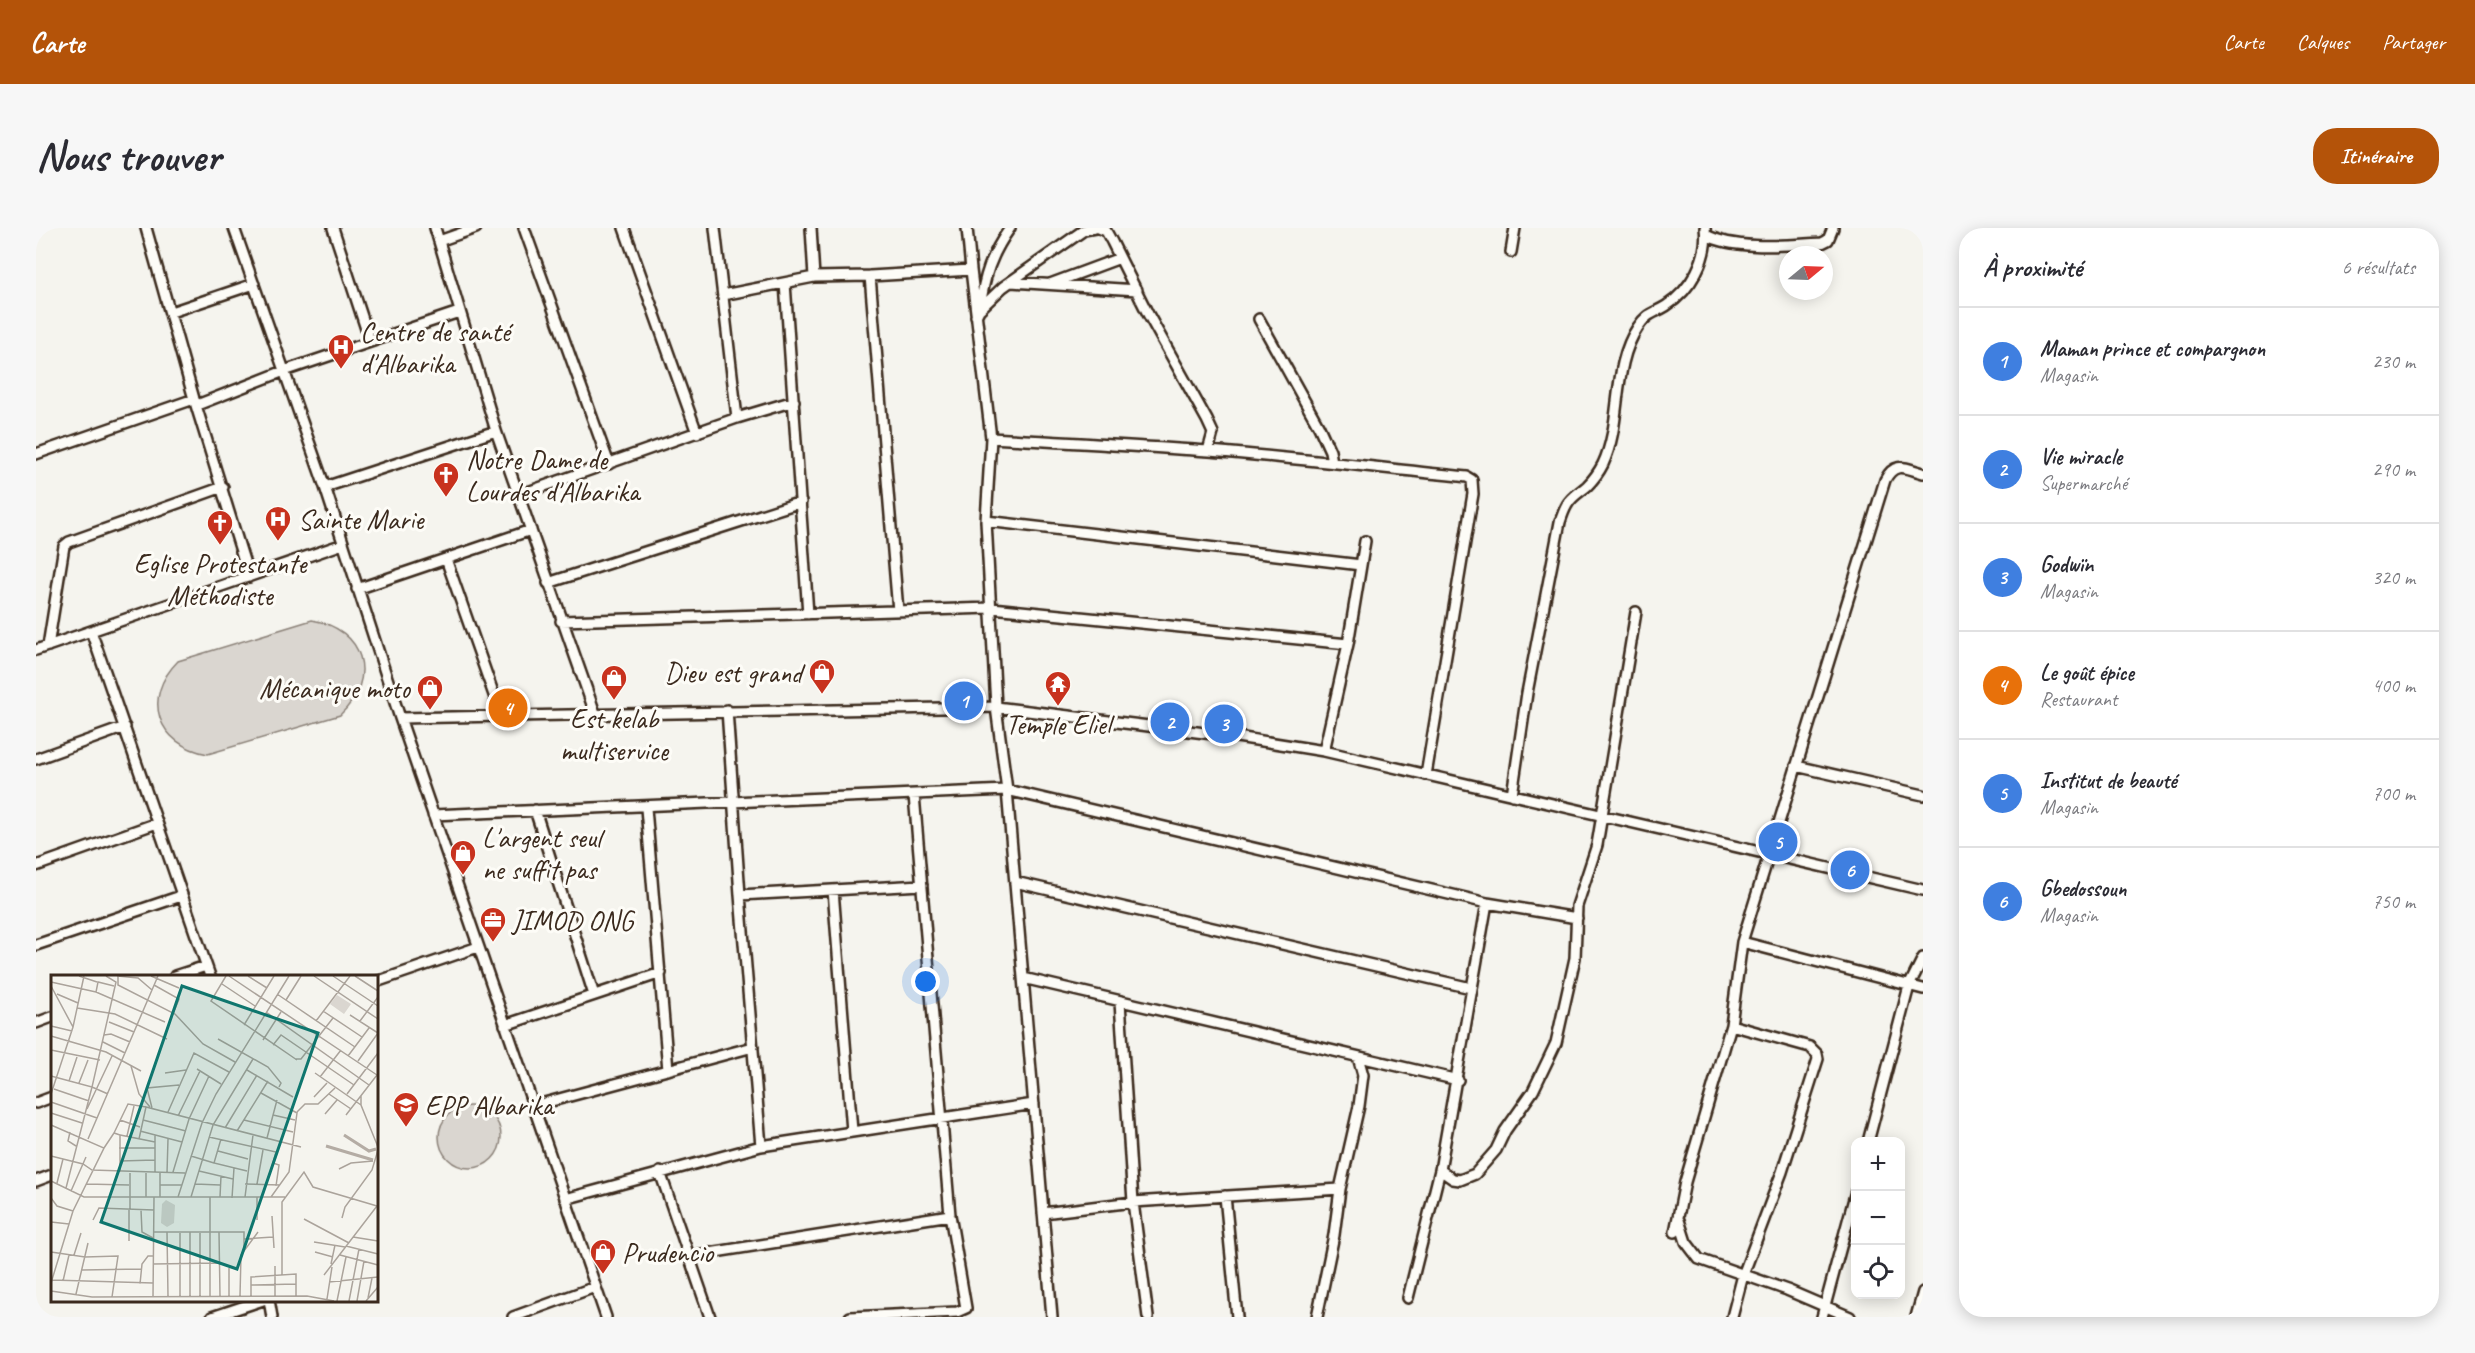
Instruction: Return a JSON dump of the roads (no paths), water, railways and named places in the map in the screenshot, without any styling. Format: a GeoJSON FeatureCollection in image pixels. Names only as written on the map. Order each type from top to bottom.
{"type":"FeatureCollection","features":[{"type":"Feature","properties":{"kind":"street"},"geometry":{"type":"LineString","coordinates":[[146,228],[249,577]]}},
{"type":"Feature","properties":{"kind":"street"},"geometry":{"type":"LineString","coordinates":[[234,228],[325,487],[400,718],[606,1317]]}},
{"type":"Feature","properties":{"kind":"street"},"geometry":{"type":"LineString","coordinates":[[333,228],[370,341]]}},
{"type":"Feature","properties":{"kind":"street"},"geometry":{"type":"LineString","coordinates":[[435,228],[496,431],[595,713]]}},
{"type":"Feature","properties":{"kind":"street"},"geometry":{"type":"LineString","coordinates":[[439,241],[476,228]]}},
{"type":"Feature","properties":{"kind":"street"},"geometry":{"type":"LineString","coordinates":[[524,228],[609,464]]}},
{"type":"Feature","properties":{"kind":"street"},"geometry":{"type":"LineString","coordinates":[[624,228],[697,433]]}},
{"type":"Feature","properties":{"kind":"street"},"geometry":{"type":"LineString","coordinates":[[716,228],[737,418]]}},
{"type":"Feature","properties":{"kind":"street"},"geometry":{"type":"LineString","coordinates":[[811,228],[814,277]]}},
{"type":"Feature","properties":{"kind":"street"},"geometry":{"type":"LineString","coordinates":[[967,228],[991,438],[986,521],[993,608],[996,707],[1007,790],[1052,1317]]}},
{"type":"Feature","properties":{"kind":"street"},"geometry":{"type":"LineString","coordinates":[[977,313],[994,250],[1010,228]]}},
{"type":"Feature","properties":{"kind":"street"},"geometry":{"type":"LineString","coordinates":[[977,313],[1007,284],[1084,230],[1097,228],[1106,231],[1207,420],[1213,433],[1208,451]]}},
{"type":"Feature","properties":{"kind":"street"},"geometry":{"type":"LineString","coordinates":[[1511,252],[1515,228]]}},
{"type":"Feature","properties":{"kind":"street"},"geometry":{"type":"LineString","coordinates":[[1512,795],[1527,693],[1560,522],[1567,504],[1593,480],[1603,464],[1609,447],[1628,343],[1649,313],[1664,307],[1678,297],[1691,283],[1697,272],[1706,231],[1718,241],[1768,246],[1822,243],[1828,240],[1833,228]]}},
{"type":"Feature","properties":{"kind":"street"},"geometry":{"type":"LineString","coordinates":[[1048,284],[1120,258]]}},
{"type":"Feature","properties":{"kind":"street"},"geometry":{"type":"LineString","coordinates":[[723,295],[814,277],[971,270]]}},
{"type":"Feature","properties":{"kind":"street"},"geometry":{"type":"LineString","coordinates":[[870,276],[898,611]]}},
{"type":"Feature","properties":{"kind":"street"},"geometry":{"type":"LineString","coordinates":[[785,283],[808,614]]}},
{"type":"Feature","properties":{"kind":"street"},"geometry":{"type":"LineString","coordinates":[[171,312],[254,284]]}},
{"type":"Feature","properties":{"kind":"street"},"geometry":{"type":"LineString","coordinates":[[972,285],[1048,284],[1137,290]]}},
{"type":"Feature","properties":{"kind":"street"},"geometry":{"type":"LineString","coordinates":[[36,454],[459,312]]}},
{"type":"Feature","properties":{"kind":"street"},"geometry":{"type":"LineString","coordinates":[[1258,319],[1319,428],[1330,451],[1332,462]]}},
{"type":"Feature","properties":{"kind":"street"},"geometry":{"type":"LineString","coordinates":[[519,495],[737,418],[794,401]]}},
{"type":"Feature","properties":{"kind":"street"},"geometry":{"type":"LineString","coordinates":[[325,487],[496,431]]}},
{"type":"Feature","properties":{"kind":"street"},"geometry":{"type":"LineString","coordinates":[[991,438],[1208,451],[1332,462],[1393,471],[1467,477],[1472,480],[1473,494],[1426,775]]}},
{"type":"Feature","properties":{"kind":"street"},"geometry":{"type":"LineString","coordinates":[[1675,1232],[1685,1182],[1731,1025],[1743,942],[1885,480],[1890,471],[1896,468],[1923,473]]}},
{"type":"Feature","properties":{"kind":"street"},"geometry":{"type":"LineString","coordinates":[[48,646],[64,546],[69,542],[223,487]]}},
{"type":"Feature","properties":{"kind":"street"},"geometry":{"type":"LineString","coordinates":[[548,583],[801,502]]}},
{"type":"Feature","properties":{"kind":"street"},"geometry":{"type":"LineString","coordinates":[[986,521],[1361,566]]}},
{"type":"Feature","properties":{"kind":"street"},"geometry":{"type":"LineString","coordinates":[[357,589],[531,530]]}},
{"type":"Feature","properties":{"kind":"street"},"geometry":{"type":"LineString","coordinates":[[1324,751],[1348,644],[1365,541]]}},
{"type":"Feature","properties":{"kind":"street"},"geometry":{"type":"LineString","coordinates":[[36,650],[342,544]]}},
{"type":"Feature","properties":{"kind":"street"},"geometry":{"type":"LineString","coordinates":[[446,559],[501,715]]}},
{"type":"Feature","properties":{"kind":"street"},"geometry":{"type":"LineString","coordinates":[[561,621],[993,608],[1348,644]]}},
{"type":"Feature","properties":{"kind":"street"},"geometry":{"type":"LineString","coordinates":[[1440,1170],[1453,1179],[1460,1180],[1475,1174],[1496,1150],[1505,1131],[1533,1091],[1556,1043],[1575,958],[1577,906],[1598,845],[1601,815],[1636,612]]}},
{"type":"Feature","properties":{"kind":"street"},"geometry":{"type":"LineString","coordinates":[[91,631],[210,975]]}},
{"type":"Feature","properties":{"kind":"street"},"geometry":{"type":"LineString","coordinates":[[400,718],[727,710],[996,707],[1237,737],[1324,751],[1923,890]]}},
{"type":"Feature","properties":{"kind":"street"},"geometry":{"type":"LineString","coordinates":[[727,710],[761,1146]]}},
{"type":"Feature","properties":{"kind":"street"},"geometry":{"type":"LineString","coordinates":[[36,759],[125,727]]}},
{"type":"Feature","properties":{"kind":"street"},"geometry":{"type":"LineString","coordinates":[[1796,766],[1923,795]]}},
{"type":"Feature","properties":{"kind":"street"},"geometry":{"type":"LineString","coordinates":[[433,815],[1007,790],[1487,903],[1577,918]]}},
{"type":"Feature","properties":{"kind":"street"},"geometry":{"type":"LineString","coordinates":[[850,1317],[957,1312],[966,1308],[950,1215],[914,795]]}},
{"type":"Feature","properties":{"kind":"street"},"geometry":{"type":"LineString","coordinates":[[646,807],[668,1070]]}},
{"type":"Feature","properties":{"kind":"street"},"geometry":{"type":"LineString","coordinates":[[535,810],[594,995]]}},
{"type":"Feature","properties":{"kind":"street"},"geometry":{"type":"LineString","coordinates":[[36,866],[157,823]]}},
{"type":"Feature","properties":{"kind":"street"},"geometry":{"type":"LineString","coordinates":[[1015,882],[1471,988]]}},
{"type":"Feature","properties":{"kind":"street"},"geometry":{"type":"LineString","coordinates":[[740,896],[922,885]]}},
{"type":"Feature","properties":{"kind":"street"},"geometry":{"type":"LineString","coordinates":[[833,890],[852,1131]]}},
{"type":"Feature","properties":{"kind":"street"},"geometry":{"type":"LineString","coordinates":[[36,945],[181,896]]}},
{"type":"Feature","properties":{"kind":"street"},"geometry":{"type":"LineString","coordinates":[[1408,1298],[1440,1170],[1458,1080],[1471,988],[1487,903]]}},
{"type":"Feature","properties":{"kind":"street"},"geometry":{"type":"LineString","coordinates":[[1743,942],[1923,989]]}},
{"type":"Feature","properties":{"kind":"street"},"geometry":{"type":"LineString","coordinates":[[378,981],[478,947]]}},
{"type":"Feature","properties":{"kind":"street"},"geometry":{"type":"LineString","coordinates":[[1869,1137],[1909,986],[1923,958]]}},
{"type":"Feature","properties":{"kind":"street"},"geometry":{"type":"LineString","coordinates":[[178,975],[206,966]]}},
{"type":"Feature","properties":{"kind":"street"},"geometry":{"type":"LineString","coordinates":[[505,1025],[661,973]]}},
{"type":"Feature","properties":{"kind":"street"},"geometry":{"type":"LineString","coordinates":[[1023,978],[1458,1080]]}},
{"type":"Feature","properties":{"kind":"street"},"geometry":{"type":"LineString","coordinates":[[1120,1002],[1133,1202],[1148,1317]]}},
{"type":"Feature","properties":{"kind":"street"},"geometry":{"type":"LineString","coordinates":[[36,1023],[51,1017]]}},
{"type":"Feature","properties":{"kind":"street"},"geometry":{"type":"LineString","coordinates":[[1731,1025],[1810,1047],[1815,1051],[1818,1059],[1782,1172],[1743,1275],[1732,1317]]}},
{"type":"Feature","properties":{"kind":"street"},"geometry":{"type":"LineString","coordinates":[[532,1106],[753,1047]]}},
{"type":"Feature","properties":{"kind":"street"},"geometry":{"type":"LineString","coordinates":[[1317,1317],[1334,1235],[1340,1189],[1359,1106],[1363,1075],[1358,1057]]}},
{"type":"Feature","properties":{"kind":"street"},"geometry":{"type":"LineString","coordinates":[[36,1103],[51,1097]]}},
{"type":"Feature","properties":{"kind":"street"},"geometry":{"type":"LineString","coordinates":[[565,1198],[761,1146],[1034,1104]]}},
{"type":"Feature","properties":{"kind":"street"},"geometry":{"type":"LineString","coordinates":[[660,1172],[710,1317]]}},
{"type":"Feature","properties":{"kind":"street"},"geometry":{"type":"LineString","coordinates":[[36,1181],[51,1175]]}},
{"type":"Feature","properties":{"kind":"street"},"geometry":{"type":"LineString","coordinates":[[1043,1213],[1133,1202],[1340,1189]]}},
{"type":"Feature","properties":{"kind":"street"},"geometry":{"type":"LineString","coordinates":[[1225,1196],[1237,1317]]}},
{"type":"Feature","properties":{"kind":"street"},"geometry":{"type":"LineString","coordinates":[[1823,1312],[1851,1209]]}},
{"type":"Feature","properties":{"kind":"street"},"geometry":{"type":"LineString","coordinates":[[690,1256],[950,1215]]}},
{"type":"Feature","properties":{"kind":"street"},"geometry":{"type":"LineString","coordinates":[[1678,1218],[1686,1242],[1699,1259],[1719,1268],[1787,1290],[1823,1312],[1850,1317]]}},
{"type":"Feature","properties":{"kind":"street"},"geometry":{"type":"LineString","coordinates":[[513,1317],[596,1287]]}},
{"type":"Feature","properties":{"kind":"street"},"geometry":{"type":"LineString","coordinates":[[1916,1317],[1923,1292]]}},
{"type":"Feature","properties":{"kind":"street"},"geometry":{"type":"LineString","coordinates":[[212,1317],[257,1302]]}},
{"type":"Feature","properties":{"kind":"street"},"geometry":{"type":"LineString","coordinates":[[268,1302],[272,1317]]}},
{"type":"Feature","properties":{"kind":"place","name":"Centre de santé d'Albarika"},"geometry":{"type":"Point","coordinates":[341,370]}},
{"type":"Feature","properties":{"kind":"place","name":"Notre Dame de Lourdes d'Albarika"},"geometry":{"type":"Point","coordinates":[446,498]}},
{"type":"Feature","properties":{"kind":"place","name":"Sainte Marie"},"geometry":{"type":"Point","coordinates":[278,542]}},
{"type":"Feature","properties":{"kind":"place","name":"Eglise Protestante Méthodiste"},"geometry":{"type":"Point","coordinates":[220,546]}},
{"type":"Feature","properties":{"kind":"place","name":"Dieu est grand"},"geometry":{"type":"Point","coordinates":[822,695]}},
{"type":"Feature","properties":{"kind":"place","name":"Est kelab multiservice"},"geometry":{"type":"Point","coordinates":[614,701]}},
{"type":"Feature","properties":{"kind":"place","name":"Maman prince et compargnon"},"geometry":{"type":"Point","coordinates":[964,701]}},
{"type":"Feature","properties":{"kind":"place","name":"Temple Eliel"},"geometry":{"type":"Point","coordinates":[1058,707]}},
{"type":"Feature","properties":{"kind":"place","name":"Le goût épice"},"geometry":{"type":"Point","coordinates":[508,708]}},
{"type":"Feature","properties":{"kind":"place","name":"Mécanique moto"},"geometry":{"type":"Point","coordinates":[430,711]}},
{"type":"Feature","properties":{"kind":"place","name":"Vie miracle"},"geometry":{"type":"Point","coordinates":[1170,722]}},
{"type":"Feature","properties":{"kind":"place","name":"Godwïn"},"geometry":{"type":"Point","coordinates":[1224,724]}},
{"type":"Feature","properties":{"kind":"place","name":"Institut de beauté"},"geometry":{"type":"Point","coordinates":[1778,842]}},
{"type":"Feature","properties":{"kind":"place","name":"Gbedossoun"},"geometry":{"type":"Point","coordinates":[1850,870]}},
{"type":"Feature","properties":{"kind":"place","name":"L'argent seul ne suffit pas"},"geometry":{"type":"Point","coordinates":[463,876]}},
{"type":"Feature","properties":{"kind":"place","name":"JIMOD ONG"},"geometry":{"type":"Point","coordinates":[493,943]}},
{"type":"Feature","properties":{"kind":"place","name":"EPP Albarika"},"geometry":{"type":"Point","coordinates":[406,1128]}},
{"type":"Feature","properties":{"kind":"place","name":"Prudencio"},"geometry":{"type":"Point","coordinates":[603,1275]}}]}
